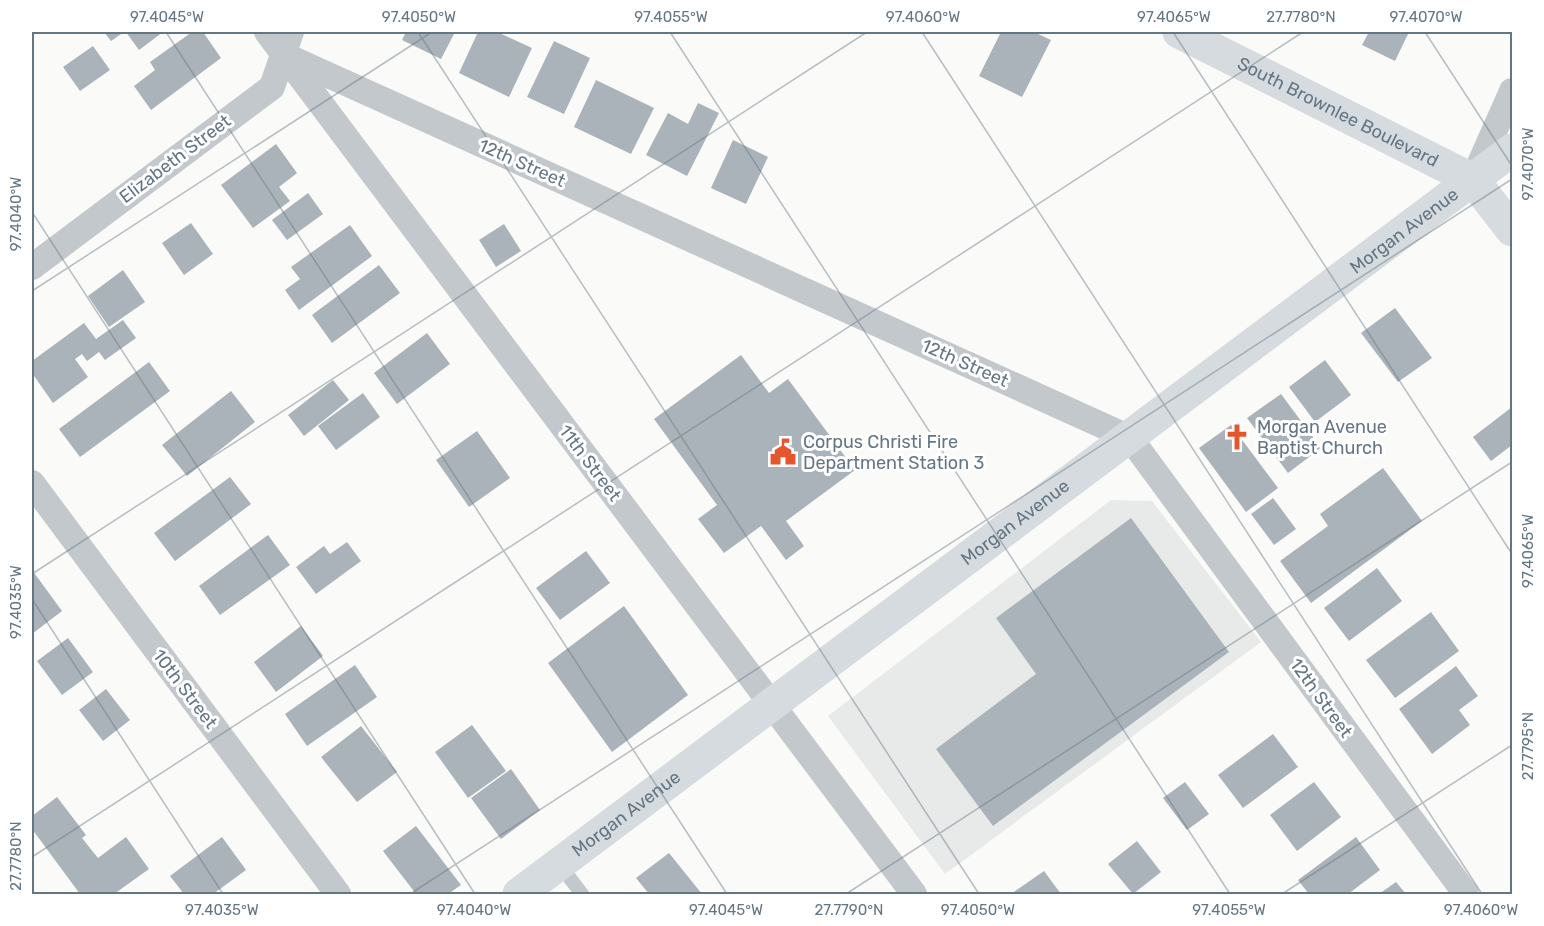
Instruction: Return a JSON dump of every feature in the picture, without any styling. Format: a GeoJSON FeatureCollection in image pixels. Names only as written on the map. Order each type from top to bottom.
{"type":"FeatureCollection","features":[{"type":"Feature","properties":{"kind":"main road","name":"South Brownlee Boulevard"},"geometry":{"type":"LineString","coordinates":[[1179,32],[1473,180],[1512,230]]}},
{"type":"Feature","properties":{"kind":"main road","name":"Morgan Avenue"},"geometry":{"type":"LineString","coordinates":[[519,894],[1512,150]]}},
{"type":"Feature","properties":{"kind":"street","name":"11th Street"},"geometry":{"type":"LineString","coordinates":[[267,32],[287,43],[771,705],[914,894]]}},
{"type":"Feature","properties":{"kind":"street","name":"Elizabeth Street"},"geometry":{"type":"LineString","coordinates":[[32,267],[272,87],[287,43]]}},
{"type":"Feature","properties":{"kind":"street","name":"12th Street"},"geometry":{"type":"LineString","coordinates":[[287,43],[1130,438],[1466,894]]}},
{"type":"Feature","properties":{"kind":"street"},"geometry":{"type":"LineString","coordinates":[[1473,180],[1512,91]]}},
{"type":"Feature","properties":{"kind":"street","name":"10th Street"},"geometry":{"type":"LineString","coordinates":[[32,483],[338,894]]}},
{"type":"Feature","properties":{"kind":"lane"},"geometry":{"type":"LineString","coordinates":[[559,864],[582,894]]}},
{"type":"Feature","properties":{"kind":"shaded area"},"geometry":{"type":"Polygon","coordinates":[[[1111,500],[1152,501],[1261,642],[945,874],[828,716],[1111,500]]]}},
{"type":"Feature","properties":{"kind":"building"},"geometry":{"type":"Polygon","coordinates":[[[104,32],[124,32],[111,41],[104,32]]]}},
{"type":"Feature","properties":{"kind":"building"},"geometry":{"type":"Polygon","coordinates":[[[126,32],[163,32],[139,50],[126,32]]]}},
{"type":"Feature","properties":{"kind":"building"},"geometry":{"type":"Polygon","coordinates":[[[192,32],[203,32],[221,58],[151,110],[134,86],[155,70],[150,62],[192,32]]]}},
{"type":"Feature","properties":{"kind":"building"},"geometry":{"type":"Polygon","coordinates":[[[406,32],[455,32],[441,59],[402,40],[406,32]]]}},
{"type":"Feature","properties":{"kind":"building"},"geometry":{"type":"Polygon","coordinates":[[[478,32],[497,32],[532,48],[509,97],[459,73],[478,32]]]}},
{"type":"Feature","properties":{"kind":"building"},"geometry":{"type":"Polygon","coordinates":[[[1001,32],[1034,32],[1051,40],[1022,97],[979,76],[1001,32]]]}},
{"type":"Feature","properties":{"kind":"building"},"geometry":{"type":"Polygon","coordinates":[[[1369,32],[1409,32],[1395,61],[1362,45],[1369,32]]]}},
{"type":"Feature","properties":{"kind":"building"},"geometry":{"type":"Polygon","coordinates":[[[554,41],[590,58],[564,114],[527,97],[554,41]]]}},
{"type":"Feature","properties":{"kind":"building"},"geometry":{"type":"Polygon","coordinates":[[[93,46],[110,70],[80,91],[63,67],[93,46]]]}},
{"type":"Feature","properties":{"kind":"building"},"geometry":{"type":"Polygon","coordinates":[[[596,80],[654,108],[631,154],[574,127],[596,80]]]}},
{"type":"Feature","properties":{"kind":"building"},"geometry":{"type":"Polygon","coordinates":[[[698,103],[719,113],[687,176],[646,155],[668,113],[688,124],[698,103]]]}},
{"type":"Feature","properties":{"kind":"building"},"geometry":{"type":"Polygon","coordinates":[[[733,140],[768,157],[746,204],[711,188],[733,140]]]}},
{"type":"Feature","properties":{"kind":"building"},"geometry":{"type":"Polygon","coordinates":[[[276,144],[297,173],[279,187],[290,201],[253,228],[221,185],[276,144]]]}},
{"type":"Feature","properties":{"kind":"building"},"geometry":{"type":"Polygon","coordinates":[[[308,193],[323,214],[287,240],[272,220],[308,193]]]}},
{"type":"Feature","properties":{"kind":"building"},"geometry":{"type":"Polygon","coordinates":[[[191,223],[213,254],[184,275],[162,243],[191,223]]]}},
{"type":"Feature","properties":{"kind":"building"},"geometry":{"type":"Polygon","coordinates":[[[504,224],[521,251],[496,267],[479,240],[504,224]]]}},
{"type":"Feature","properties":{"kind":"building"},"geometry":{"type":"Polygon","coordinates":[[[350,225],[372,256],[299,310],[285,290],[300,279],[291,267],[350,225]]]}},
{"type":"Feature","properties":{"kind":"building"},"geometry":{"type":"Polygon","coordinates":[[[379,265],[400,293],[332,343],[312,315],[379,265]]]}},
{"type":"Feature","properties":{"kind":"building"},"geometry":{"type":"Polygon","coordinates":[[[123,270],[145,302],[109,327],[88,296],[123,270]]]}},
{"type":"Feature","properties":{"kind":"building"},"geometry":{"type":"Polygon","coordinates":[[[1395,308],[1432,358],[1398,382],[1361,333],[1395,308]]]}},
{"type":"Feature","properties":{"kind":"building"},"geometry":{"type":"Polygon","coordinates":[[[123,320],[136,338],[105,360],[99,352],[87,361],[82,354],[75,359],[88,377],[53,403],[32,373],[32,361],[84,323],[96,339],[123,320]]]}},
{"type":"Feature","properties":{"kind":"building"},"geometry":{"type":"Polygon","coordinates":[[[427,333],[450,364],[397,404],[374,373],[427,333]]]}},
{"type":"Feature","properties":{"kind":"building"},"geometry":{"type":"Polygon","coordinates":[[[741,355],[769,393],[788,379],[855,470],[786,521],[804,546],[786,560],[761,526],[724,553],[698,519],[717,505],[654,419],[741,355]]]}},
{"type":"Feature","properties":{"kind":"building"},"geometry":{"type":"Polygon","coordinates":[[[1325,360],[1351,395],[1315,422],[1289,387],[1325,360]]]}},
{"type":"Feature","properties":{"kind":"building"},"geometry":{"type":"Polygon","coordinates":[[[149,362],[170,391],[80,457],[59,429],[149,362]]]}},
{"type":"Feature","properties":{"kind":"building"},"geometry":{"type":"Polygon","coordinates":[[[333,380],[349,400],[304,436],[288,415],[333,380]]]}},
{"type":"Feature","properties":{"kind":"building"},"geometry":{"type":"Polygon","coordinates":[[[231,391],[255,422],[187,476],[162,445],[231,391]]]}},
{"type":"Feature","properties":{"kind":"building"},"geometry":{"type":"Polygon","coordinates":[[[363,393],[380,417],[336,450],[318,426],[363,393]]]}},
{"type":"Feature","properties":{"kind":"building"},"geometry":{"type":"Polygon","coordinates":[[[1281,394],[1321,448],[1288,473],[1247,418],[1281,394]]]}},
{"type":"Feature","properties":{"kind":"building"},"geometry":{"type":"Polygon","coordinates":[[[1512,407],[1512,445],[1491,461],[1473,437],[1512,407]]]}},
{"type":"Feature","properties":{"kind":"building"},"geometry":{"type":"Polygon","coordinates":[[[1231,425],[1278,488],[1246,512],[1199,448],[1231,425]]]}},
{"type":"Feature","properties":{"kind":"building"},"geometry":{"type":"Polygon","coordinates":[[[477,431],[510,478],[469,507],[436,460],[477,431]]]}},
{"type":"Feature","properties":{"kind":"building"},"geometry":{"type":"Polygon","coordinates":[[[1383,468],[1422,521],[1311,603],[1280,561],[1328,526],[1320,514],[1383,468]]]}},
{"type":"Feature","properties":{"kind":"building"},"geometry":{"type":"Polygon","coordinates":[[[230,477],[251,504],[175,561],[154,533],[230,477]]]}},
{"type":"Feature","properties":{"kind":"building"},"geometry":{"type":"Polygon","coordinates":[[[1273,498],[1296,529],[1274,545],[1251,514],[1273,498]]]}},
{"type":"Feature","properties":{"kind":"building"},"geometry":{"type":"Polygon","coordinates":[[[1131,518],[1229,652],[993,826],[936,749],[1036,674],[996,618],[1131,518]]]}},
{"type":"Feature","properties":{"kind":"building"},"geometry":{"type":"Polygon","coordinates":[[[268,535],[290,565],[220,615],[199,586],[268,535]]]}},
{"type":"Feature","properties":{"kind":"building"},"geometry":{"type":"Polygon","coordinates":[[[347,542],[361,561],[316,594],[296,567],[324,546],[330,554],[347,542]]]}},
{"type":"Feature","properties":{"kind":"building"},"geometry":{"type":"Polygon","coordinates":[[[586,551],[610,583],[560,620],[536,588],[586,551]]]}},
{"type":"Feature","properties":{"kind":"building"},"geometry":{"type":"Polygon","coordinates":[[[1377,568],[1402,601],[1349,641],[1324,608],[1377,568]]]}},
{"type":"Feature","properties":{"kind":"building"},"geometry":{"type":"Polygon","coordinates":[[[32,570],[62,611],[32,634],[32,570]]]}},
{"type":"Feature","properties":{"kind":"building"},"geometry":{"type":"Polygon","coordinates":[[[624,606],[688,695],[612,752],[548,663],[624,606]]]}},
{"type":"Feature","properties":{"kind":"building"},"geometry":{"type":"Polygon","coordinates":[[[1431,612],[1459,651],[1395,698],[1366,660],[1431,612]]]}},
{"type":"Feature","properties":{"kind":"building"},"geometry":{"type":"Polygon","coordinates":[[[301,626],[323,656],[276,692],[254,662],[301,626]]]}},
{"type":"Feature","properties":{"kind":"building"},"geometry":{"type":"Polygon","coordinates":[[[68,638],[93,672],[62,695],[37,661],[68,638]]]}},
{"type":"Feature","properties":{"kind":"building"},"geometry":{"type":"Polygon","coordinates":[[[355,665],[377,697],[307,746],[285,714],[355,665]]]}},
{"type":"Feature","properties":{"kind":"building"},"geometry":{"type":"Polygon","coordinates":[[[1456,666],[1478,696],[1459,710],[1470,725],[1432,754],[1399,709],[1456,666]]]}},
{"type":"Feature","properties":{"kind":"building"},"geometry":{"type":"Polygon","coordinates":[[[106,689],[130,720],[103,741],[79,710],[106,689]]]}},
{"type":"Feature","properties":{"kind":"building"},"geometry":{"type":"Polygon","coordinates":[[[472,725],[506,771],[468,798],[435,752],[472,725]]]}},
{"type":"Feature","properties":{"kind":"building"},"geometry":{"type":"Polygon","coordinates":[[[361,726],[397,772],[357,802],[321,757],[361,726]]]}},
{"type":"Feature","properties":{"kind":"building"},"geometry":{"type":"Polygon","coordinates":[[[1273,734],[1298,767],[1243,808],[1218,775],[1273,734]]]}},
{"type":"Feature","properties":{"kind":"building"},"geometry":{"type":"Polygon","coordinates":[[[511,769],[540,810],[501,839],[471,798],[511,769]]]}},
{"type":"Feature","properties":{"kind":"building"},"geometry":{"type":"Polygon","coordinates":[[[1185,782],[1209,814],[1187,830],[1163,798],[1185,782]]]}},
{"type":"Feature","properties":{"kind":"building"},"geometry":{"type":"Polygon","coordinates":[[[1314,782],[1341,817],[1297,851],[1270,815],[1314,782]]]}},
{"type":"Feature","properties":{"kind":"building"},"geometry":{"type":"Polygon","coordinates":[[[57,797],[86,835],[82,838],[98,858],[126,837],[149,869],[114,894],[80,894],[32,829],[32,816],[57,797]]]}},
{"type":"Feature","properties":{"kind":"building"},"geometry":{"type":"Polygon","coordinates":[[[416,826],[461,885],[448,894],[416,894],[383,851],[416,826]]]}},
{"type":"Feature","properties":{"kind":"building"},"geometry":{"type":"Polygon","coordinates":[[[222,837],[246,870],[213,894],[184,894],[170,876],[222,837]]]}},
{"type":"Feature","properties":{"kind":"building"},"geometry":{"type":"Polygon","coordinates":[[[1356,837],[1380,870],[1348,894],[1309,894],[1298,880],[1356,837]]]}},
{"type":"Feature","properties":{"kind":"building"},"geometry":{"type":"Polygon","coordinates":[[[1137,841],[1161,872],[1133,894],[1108,864],[1137,841]]]}},
{"type":"Feature","properties":{"kind":"building"},"geometry":{"type":"Polygon","coordinates":[[[669,853],[702,894],[649,894],[636,878],[669,853]]]}},
{"type":"Feature","properties":{"kind":"building"},"geometry":{"type":"Polygon","coordinates":[[[1044,871],[1061,894],[1011,894],[1044,871]]]}},
{"type":"Feature","properties":{"kind":"building"},"geometry":{"type":"Polygon","coordinates":[[[1396,882],[1406,894],[1379,894],[1396,882]]]}},
{"type":"Feature","properties":{"kind":"place","name":"Morgan Avenue Baptist Church"},"geometry":{"type":"Point","coordinates":[1237,437]}},
{"type":"Feature","properties":{"kind":"place","name":"Corpus Christi Fire Department Station 3"},"geometry":{"type":"Point","coordinates":[783,452]}}]}
